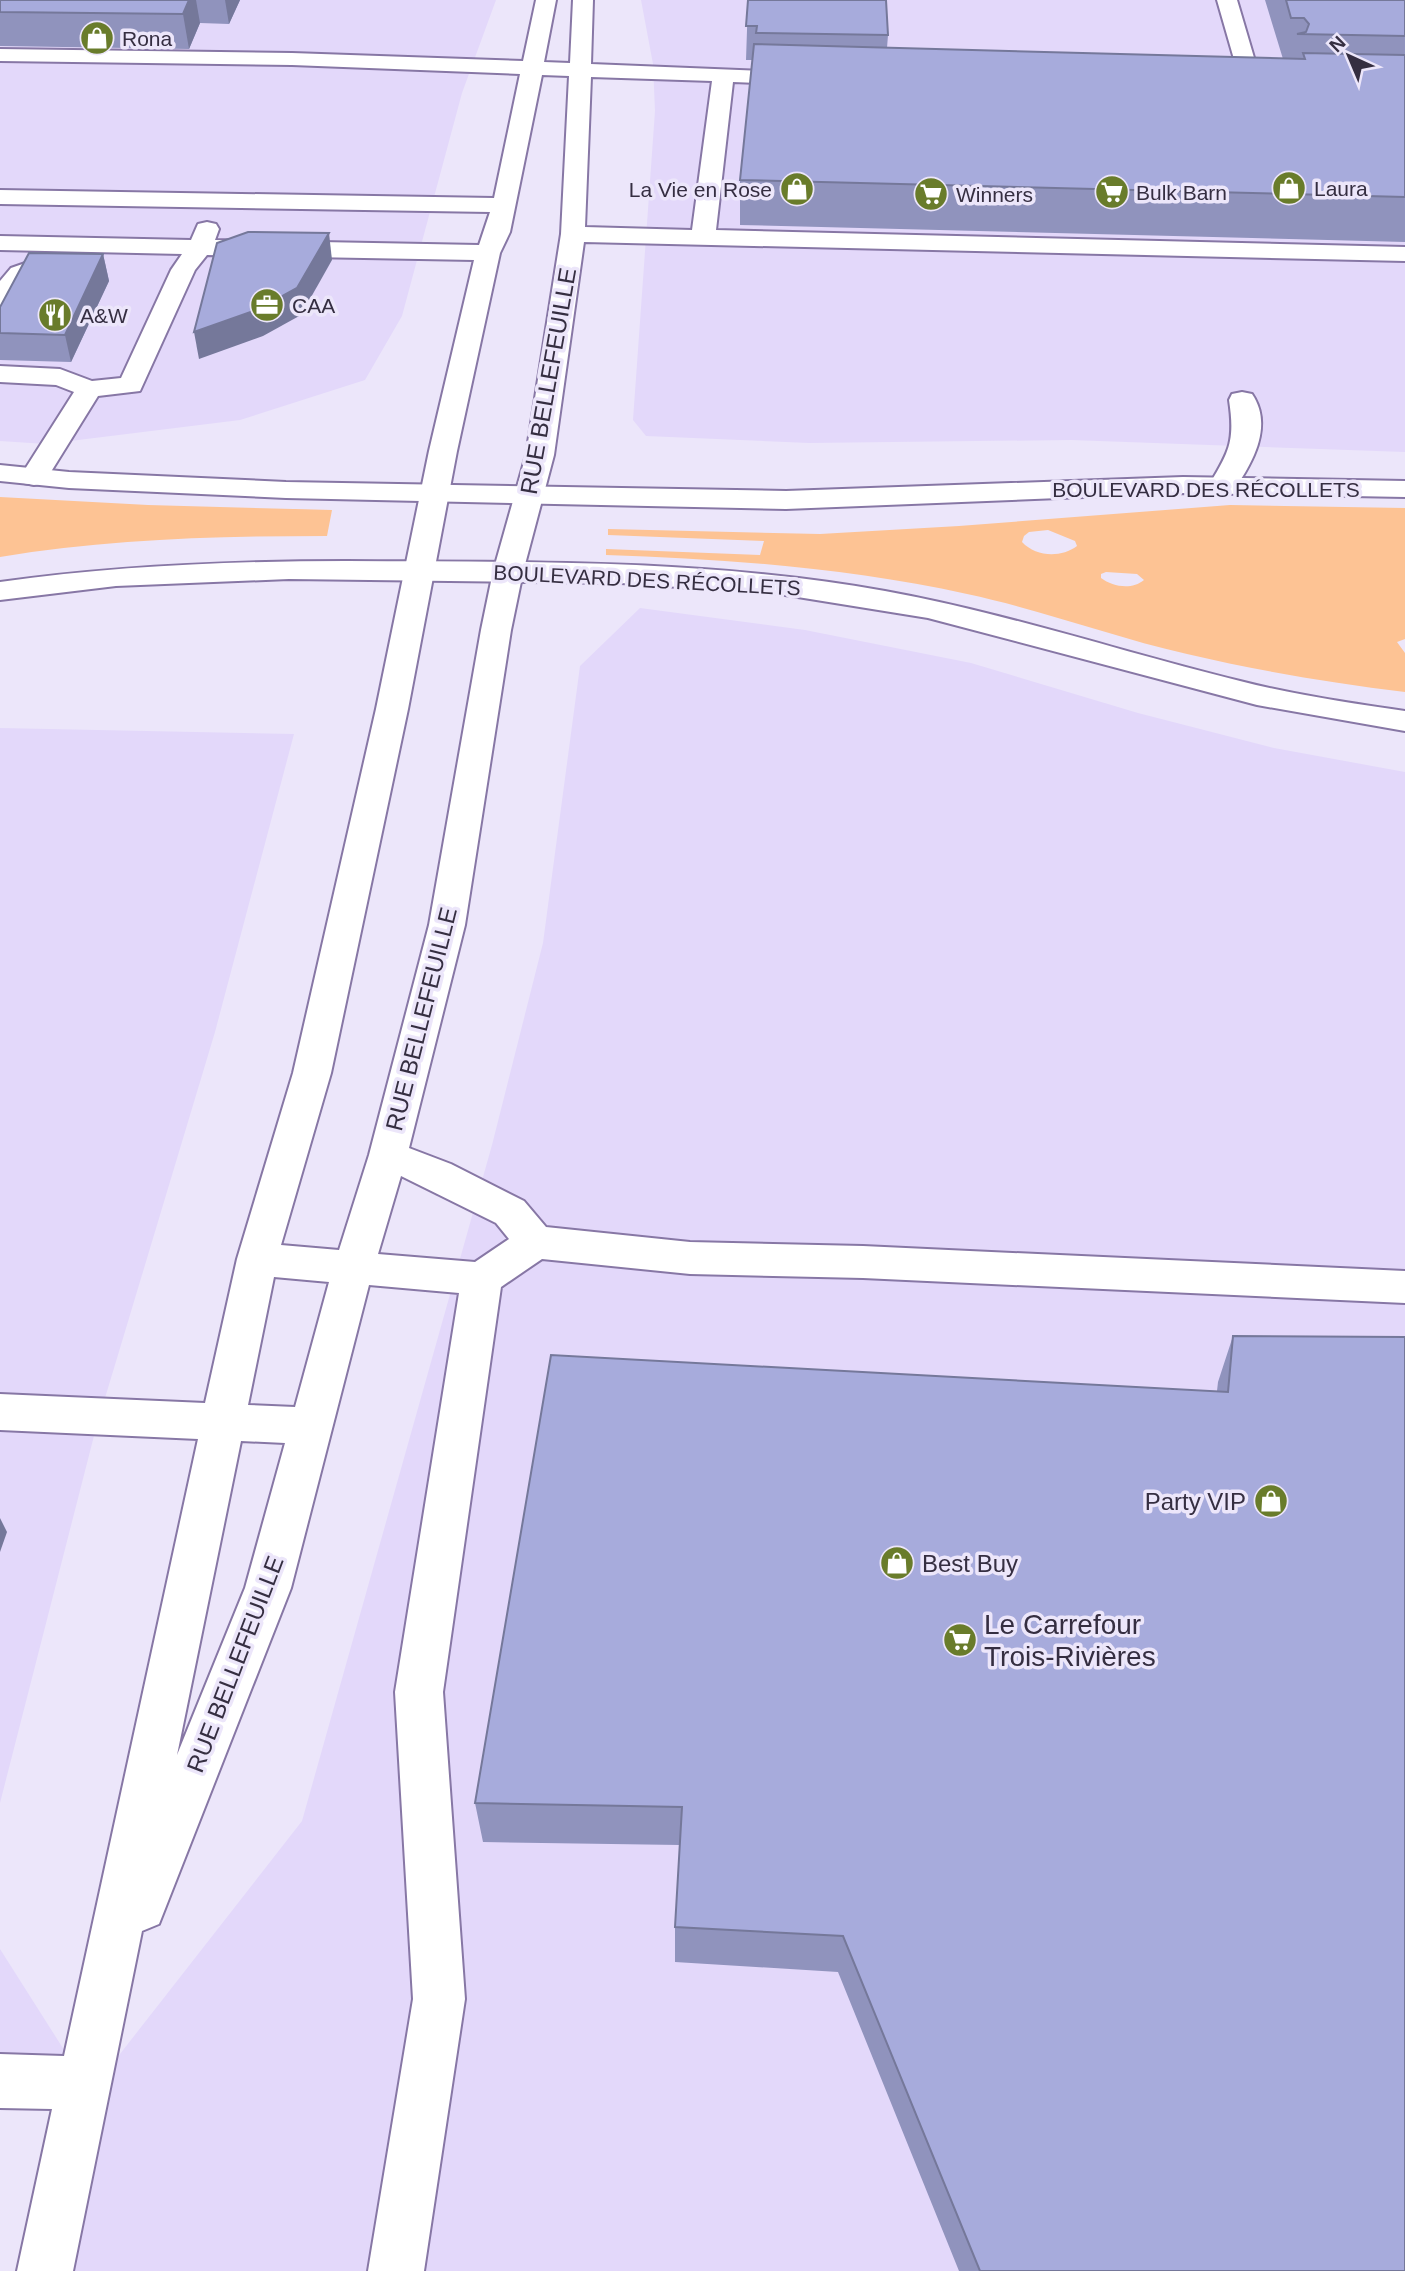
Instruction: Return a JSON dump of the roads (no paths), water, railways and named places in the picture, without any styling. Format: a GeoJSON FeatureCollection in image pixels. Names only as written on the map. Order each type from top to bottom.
{"type":"FeatureCollection","features":[{"type":"Feature","properties":{"kind":"street","name":"RUE BELLEFEUILLE"},"geometry":{"type":"LineString","coordinates":[[45,2271],[257,1259],[312,1073],[421,571],[435,494],[488,253],[498,232],[546,0]]}},
{"type":"Feature","properties":{"kind":"street","name":"RUE BELLEFEUILLE"},"geometry":{"type":"LineString","coordinates":[[104,1997],[268,1588],[447,925],[508,572],[540,455],[573,234],[583,0]]}},
{"type":"Feature","properties":{"kind":"street"},"geometry":{"type":"LineString","coordinates":[[1227,0],[1246,68],[1312,68]]}},
{"type":"Feature","properties":{"kind":"street"},"geometry":{"type":"LineString","coordinates":[[0,55],[292,59],[820,79]]}},
{"type":"Feature","properties":{"kind":"street"},"geometry":{"type":"LineString","coordinates":[[703,237],[723,77]]}},
{"type":"Feature","properties":{"kind":"street"},"geometry":{"type":"LineString","coordinates":[[1238,85],[1294,86]]}},
{"type":"Feature","properties":{"kind":"street"},"geometry":{"type":"LineString","coordinates":[[0,197],[504,205]]}},
{"type":"Feature","properties":{"kind":"street"},"geometry":{"type":"LineString","coordinates":[[0,374],[60,377],[89,389],[131,385],[183,270],[201,245],[218,201]]}},
{"type":"Feature","properties":{"kind":"street"},"geometry":{"type":"LineString","coordinates":[[573,234],[1405,254]]}},
{"type":"Feature","properties":{"kind":"street"},"geometry":{"type":"LineString","coordinates":[[0,243],[201,245],[488,253]]}},
{"type":"Feature","properties":{"kind":"street"},"geometry":{"type":"LineString","coordinates":[[0,301],[15,275],[23,270],[41,267],[183,270]]}},
{"type":"Feature","properties":{"kind":"street"},"geometry":{"type":"LineString","coordinates":[[34,477],[89,389]]}},
{"type":"Feature","properties":{"kind":"street"},"geometry":{"type":"LineString","coordinates":[[1223,485],[1244,450],[1248,437],[1241,400]]}},
{"type":"Feature","properties":{"kind":"street","name":"BOULEVARD DES RÉCOLLETS"},"geometry":{"type":"LineString","coordinates":[[0,473],[177,486],[435,494],[851,500],[1116,486],[1223,485],[1405,489]]}},
{"type":"Feature","properties":{"kind":"street","name":"BOULEVARD DES RÉCOLLETS"},"geometry":{"type":"LineString","coordinates":[[0,591],[65,582],[184,573],[312,569],[508,572],[723,580],[850,594],[982,621],[1278,699],[1405,720]]}},
{"type":"Feature","properties":{"kind":"street"},"geometry":{"type":"LineString","coordinates":[[387,1155],[437,1175],[510,1212],[536,1242]]}},
{"type":"Feature","properties":{"kind":"street"},"geometry":{"type":"LineString","coordinates":[[257,1259],[482,1279],[536,1242],[690,1258],[863,1262],[1405,1287]]}},
{"type":"Feature","properties":{"kind":"street"},"geometry":{"type":"LineString","coordinates":[[396,2271],[439,1999],[419,1692],[482,1279]]}},
{"type":"Feature","properties":{"kind":"street"},"geometry":{"type":"LineString","coordinates":[[0,1412],[312,1426]]}},
{"type":"Feature","properties":{"kind":"street"},"geometry":{"type":"LineString","coordinates":[[0,2081],[85,2083]]}},
{"type":"Feature","properties":{"kind":"place","name":"Rona"},"geometry":{"type":"Point","coordinates":[97,38]}},
{"type":"Feature","properties":{"kind":"place","name":"Laura"},"geometry":{"type":"Point","coordinates":[1289,188]}},
{"type":"Feature","properties":{"kind":"place","name":"La Vie en Rose"},"geometry":{"type":"Point","coordinates":[797,189]}},
{"type":"Feature","properties":{"kind":"place","name":"Bulk Barn"},"geometry":{"type":"Point","coordinates":[1112,192]}},
{"type":"Feature","properties":{"kind":"place","name":"Winners"},"geometry":{"type":"Point","coordinates":[931,194]}},
{"type":"Feature","properties":{"kind":"place","name":"CAA"},"geometry":{"type":"Point","coordinates":[267,305]}},
{"type":"Feature","properties":{"kind":"place","name":"A&W"},"geometry":{"type":"Point","coordinates":[55,315]}},
{"type":"Feature","properties":{"kind":"place","name":"Party VIP"},"geometry":{"type":"Point","coordinates":[1271,1501]}},
{"type":"Feature","properties":{"kind":"place","name":"Best Buy"},"geometry":{"type":"Point","coordinates":[897,1563]}},
{"type":"Feature","properties":{"kind":"place","name":"Le Carrefour Trois-Rivières"},"geometry":{"type":"Point","coordinates":[960,1640]}}]}
